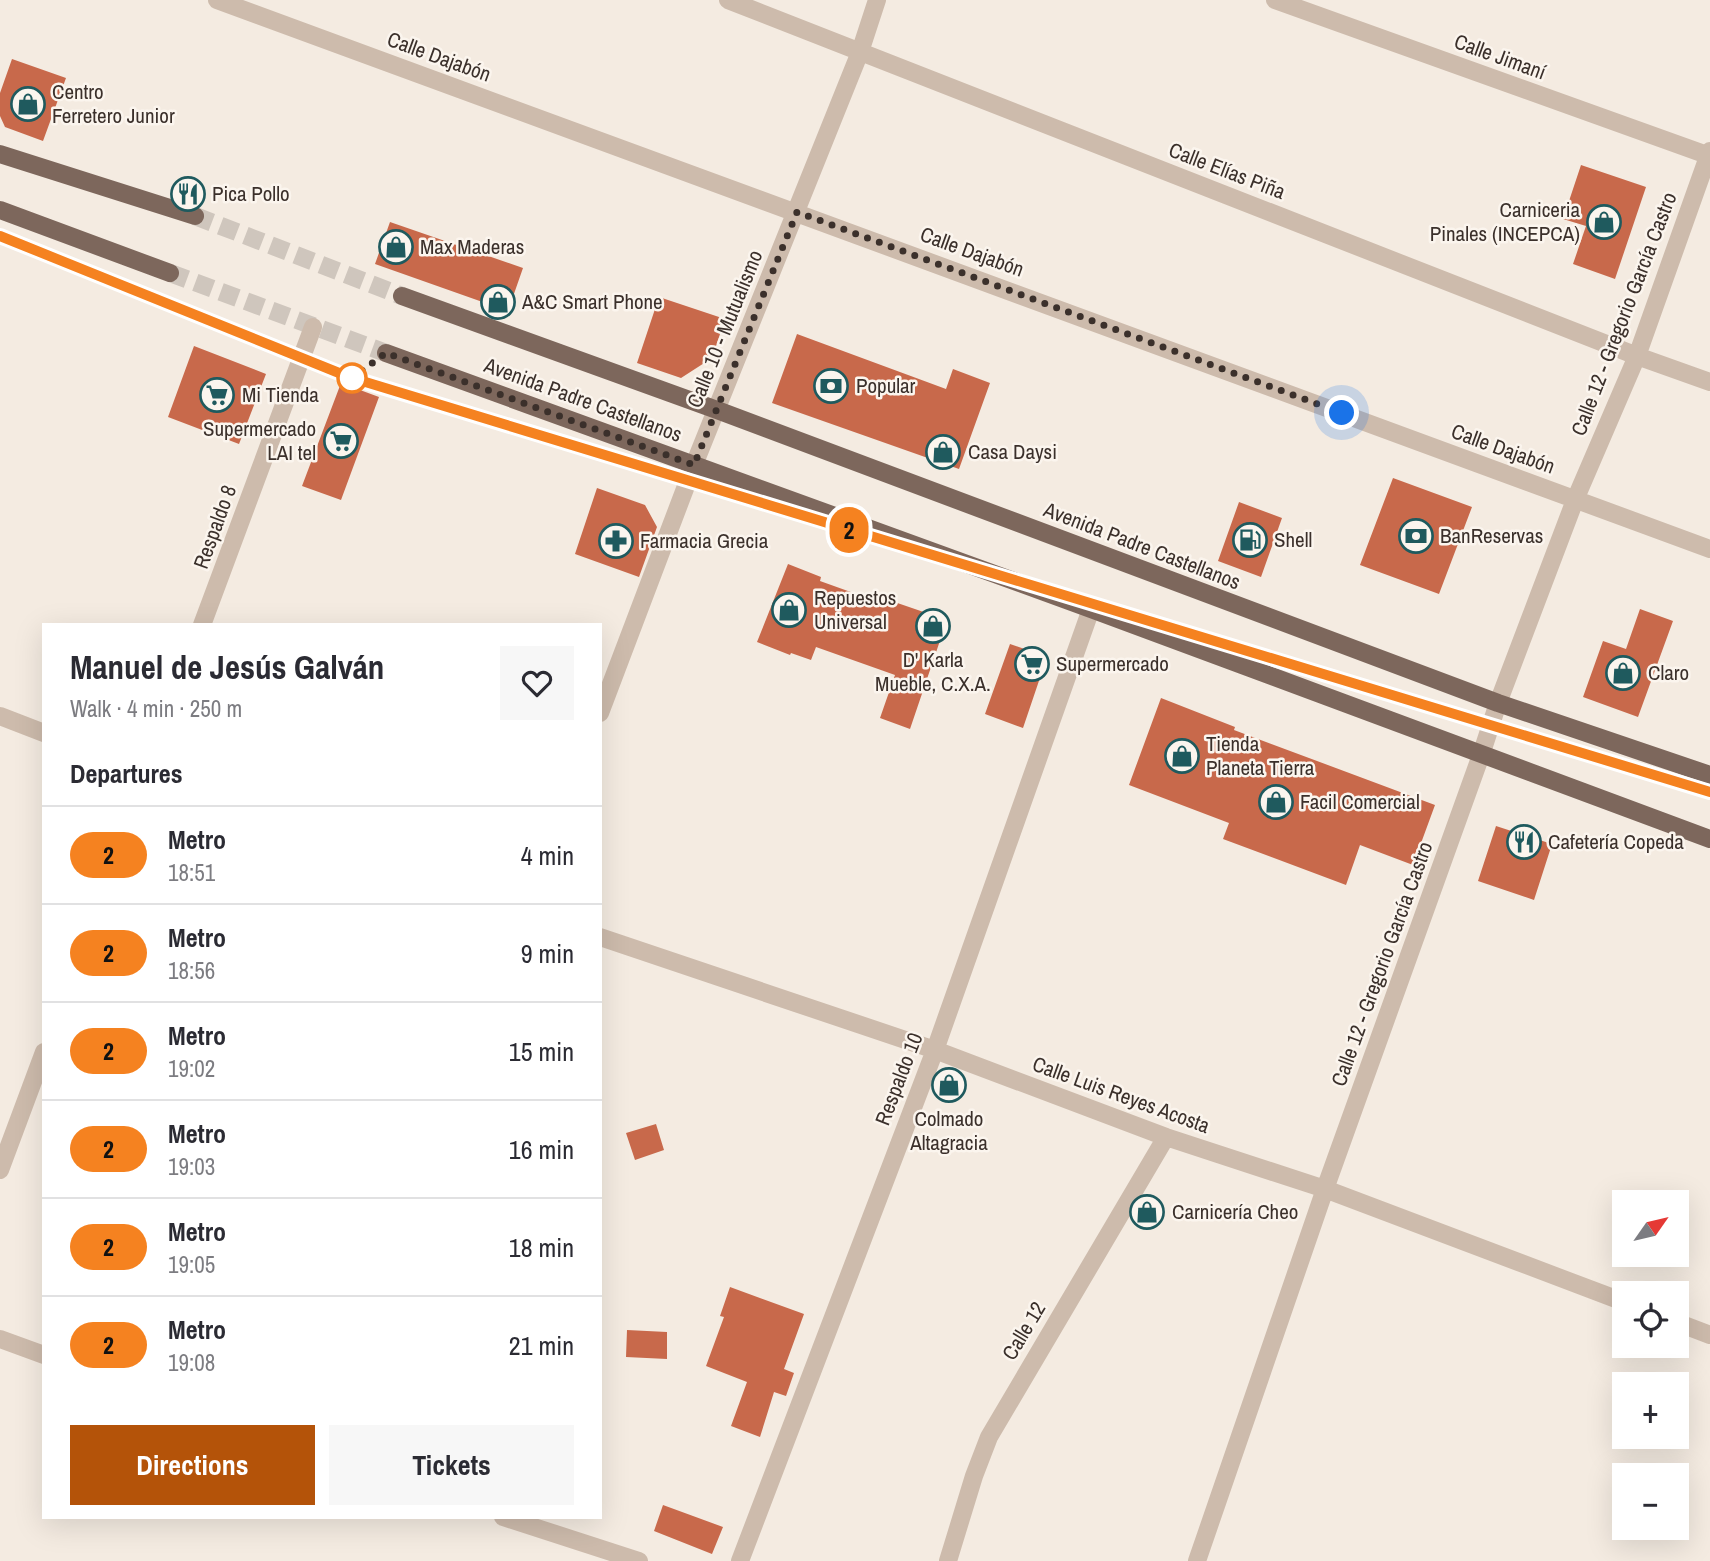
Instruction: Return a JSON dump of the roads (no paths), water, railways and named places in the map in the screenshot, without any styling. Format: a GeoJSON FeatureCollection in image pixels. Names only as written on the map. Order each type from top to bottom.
{"type":"FeatureCollection","features":[{"type":"Feature","properties":{"kind":"main road"},"geometry":{"type":"LineString","coordinates":[[0,154],[195,216]]}},
{"type":"Feature","properties":{"kind":"main road"},"geometry":{"type":"LineString","coordinates":[[0,210],[170,273]]}},
{"type":"Feature","properties":{"kind":"main road","name":"Avenida Padre Castellanos"},"geometry":{"type":"LineString","coordinates":[[402,296],[717,410],[1498,703],[1710,775]]}},
{"type":"Feature","properties":{"kind":"main road","name":"Avenida Padre Castellanos"},"geometry":{"type":"LineString","coordinates":[[386,353],[1091,609],[1710,839]]}},
{"type":"Feature","properties":{"kind":"street","name":"Calle Dajabón"},"geometry":{"type":"LineString","coordinates":[[217,0],[1710,549]]}},
{"type":"Feature","properties":{"kind":"street","name":"Calle Elías Piña"},"geometry":{"type":"LineString","coordinates":[[728,0],[1637,356],[1710,382]]}},
{"type":"Feature","properties":{"kind":"street","name":"Calle 10 - Mutualismo"},"geometry":{"type":"LineString","coordinates":[[602,708],[694,465],[860,52],[877,0]]}},
{"type":"Feature","properties":{"kind":"street","name":"Calle Jimaní"},"geometry":{"type":"LineString","coordinates":[[1275,0],[1709,154]]}},
{"type":"Feature","properties":{"kind":"street","name":"Calle 12 - Gregorio García Castro"},"geometry":{"type":"LineString","coordinates":[[1197,1561],[1325,1189],[1498,703],[1575,500],[1637,356],[1709,154]]}},
{"type":"Feature","properties":{"kind":"street","name":"Respaldo 8"},"geometry":{"type":"LineString","coordinates":[[203,623],[313,327]]}},
{"type":"Feature","properties":{"kind":"street","name":"Respaldo 10"},"geometry":{"type":"LineString","coordinates":[[740,1561],[935,1050],[1091,609]]}},
{"type":"Feature","properties":{"kind":"street"},"geometry":{"type":"LineString","coordinates":[[0,716],[42,732]]}},
{"type":"Feature","properties":{"kind":"street","name":"Calle Luis Reyes Acosta"},"geometry":{"type":"LineString","coordinates":[[602,938],[935,1050],[1166,1137],[1325,1189],[1612,1297]]}},
{"type":"Feature","properties":{"kind":"street"},"geometry":{"type":"LineString","coordinates":[[0,1170],[42,1057]]}},
{"type":"Feature","properties":{"kind":"street","name":"Calle 12"},"geometry":{"type":"LineString","coordinates":[[948,1561],[989,1437],[1166,1137]]}},
{"type":"Feature","properties":{"kind":"street"},"geometry":{"type":"LineString","coordinates":[[1689,1327],[1710,1335]]}},
{"type":"Feature","properties":{"kind":"street"},"geometry":{"type":"LineString","coordinates":[[0,1339],[42,1354]]}},
{"type":"Feature","properties":{"kind":"street"},"geometry":{"type":"LineString","coordinates":[[509,1519],[639,1561]]}},
{"type":"Feature","properties":{"kind":"tunnel"},"geometry":{"type":"LineString","coordinates":[[195,216],[402,296]]}},
{"type":"Feature","properties":{"kind":"tunnel"},"geometry":{"type":"LineString","coordinates":[[170,273],[386,353]]}},
{"type":"Feature","properties":{"kind":"metro line","name":"2"},"geometry":{"type":"LineString","coordinates":[[0,236],[349,377],[1710,792]]}},
{"type":"Feature","properties":{"kind":"place","name":"Centro Ferretero Junior"},"geometry":{"type":"Point","coordinates":[28,104]}},
{"type":"Feature","properties":{"kind":"place","name":"Pica Pollo"},"geometry":{"type":"Point","coordinates":[188,194]}},
{"type":"Feature","properties":{"kind":"place","name":"Carniceria Pinales (INCEPCA)"},"geometry":{"type":"Point","coordinates":[1604,222]}},
{"type":"Feature","properties":{"kind":"place","name":"Max Maderas"},"geometry":{"type":"Point","coordinates":[396,247]}},
{"type":"Feature","properties":{"kind":"place","name":"A&C Smart Phone"},"geometry":{"type":"Point","coordinates":[498,302]}},
{"type":"Feature","properties":{"kind":"place","name":"Popular"},"geometry":{"type":"Point","coordinates":[831,386]}},
{"type":"Feature","properties":{"kind":"place","name":"Mi Tienda"},"geometry":{"type":"Point","coordinates":[217,395]}},
{"type":"Feature","properties":{"kind":"place","name":"Supermercado LAI tel"},"geometry":{"type":"Point","coordinates":[341,441]}},
{"type":"Feature","properties":{"kind":"place","name":"Casa Daysi"},"geometry":{"type":"Point","coordinates":[943,452]}},
{"type":"Feature","properties":{"kind":"place","name":"BanReservas"},"geometry":{"type":"Point","coordinates":[1416,536]}},
{"type":"Feature","properties":{"kind":"place","name":"Shell"},"geometry":{"type":"Point","coordinates":[1250,540]}},
{"type":"Feature","properties":{"kind":"place","name":"Farmacia Grecia"},"geometry":{"type":"Point","coordinates":[616,541]}},
{"type":"Feature","properties":{"kind":"place","name":"Repuestos Universal"},"geometry":{"type":"Point","coordinates":[789,610]}},
{"type":"Feature","properties":{"kind":"place","name":"D' Karla Mueble, C.X.A."},"geometry":{"type":"Point","coordinates":[933,626]}},
{"type":"Feature","properties":{"kind":"place","name":"Supermercado"},"geometry":{"type":"Point","coordinates":[1032,664]}},
{"type":"Feature","properties":{"kind":"place","name":"Claro"},"geometry":{"type":"Point","coordinates":[1623,673]}},
{"type":"Feature","properties":{"kind":"place","name":"Tienda Planeta Tierra"},"geometry":{"type":"Point","coordinates":[1182,756]}},
{"type":"Feature","properties":{"kind":"place","name":"Facil Comercial"},"geometry":{"type":"Point","coordinates":[1276,802]}},
{"type":"Feature","properties":{"kind":"place","name":"Cafetería Copeda"},"geometry":{"type":"Point","coordinates":[1524,842]}},
{"type":"Feature","properties":{"kind":"place","name":"Colmado Altagracia"},"geometry":{"type":"Point","coordinates":[949,1085]}},
{"type":"Feature","properties":{"kind":"place","name":"Carnicería Cheo"},"geometry":{"type":"Point","coordinates":[1147,1212]}}]}
